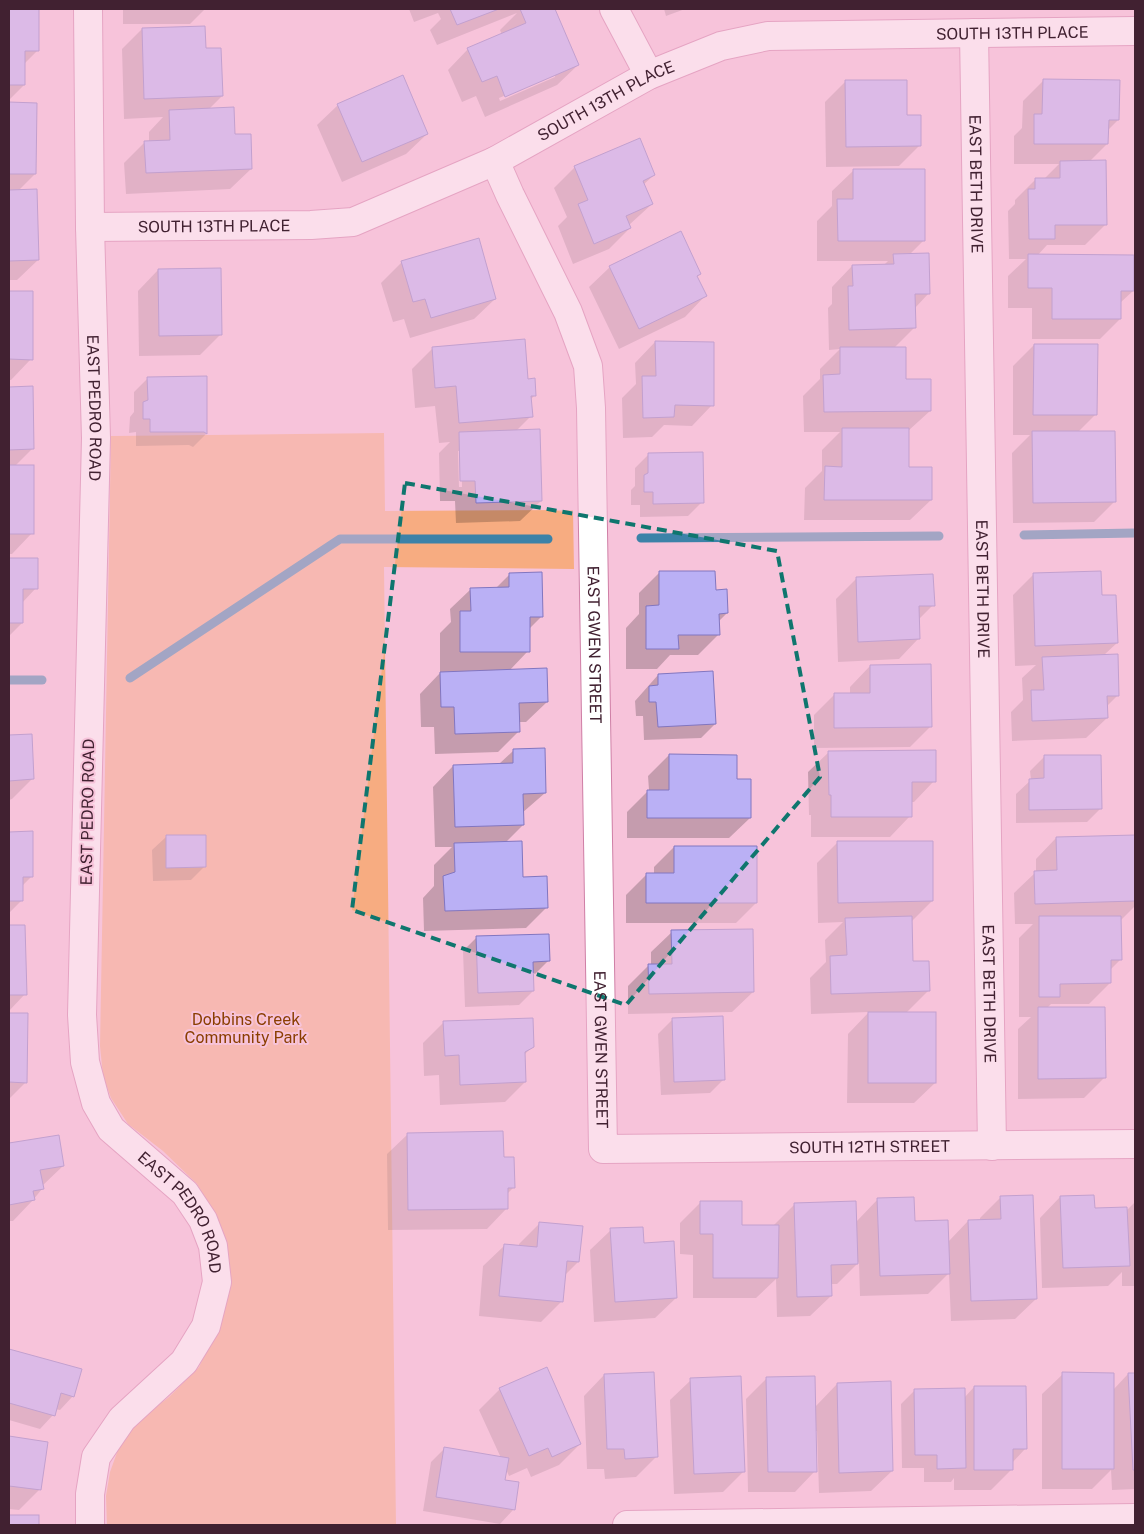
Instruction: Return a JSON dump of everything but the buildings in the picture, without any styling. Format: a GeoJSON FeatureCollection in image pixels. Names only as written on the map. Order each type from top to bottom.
{"type":"FeatureCollection","features":[{"type":"Feature","properties":{"kind":"street","name":"EAST PEDRO ROAD"},"geometry":{"type":"LineString","coordinates":[[88,9],[90,227],[96,438],[82,1015],[85,1062],[96,1103],[111,1129],[185,1193],[203,1220],[213,1246],[217,1282],[206,1326],[184,1362],[122,1419],[96,1457],[90,1494],[90,1525]]}},
{"type":"Feature","properties":{"kind":"street"},"geometry":{"type":"LineString","coordinates":[[614,9],[649,75]]}},
{"type":"Feature","properties":{"kind":"street","name":"SOUTH 13TH PLACE"},"geometry":{"type":"LineString","coordinates":[[90,227],[311,225],[353,222],[495,161],[649,75],[721,46],[768,36],[1135,31]]}},
{"type":"Feature","properties":{"kind":"street","name":"EAST BETH DRIVE"},"geometry":{"type":"LineString","coordinates":[[974,33],[992,1146]]}},
{"type":"Feature","properties":{"kind":"street","name":"EAST GWEN STREET"},"geometry":{"type":"LineString","coordinates":[[495,161],[568,312],[588,366],[591,417],[603,1149]]}},
{"type":"Feature","properties":{"kind":"street","name":"SOUTH 12TH STREET"},"geometry":{"type":"LineString","coordinates":[[603,1149],[1135,1144]]}},
{"type":"Feature","properties":{"kind":"street"},"geometry":{"type":"LineString","coordinates":[[626,1525],[980,1523],[1135,1518]]}},
{"type":"Feature","properties":{"kind":"highlighted area"},"geometry":{"type":"Polygon","coordinates":[[[405,483],[777,551],[820,777],[626,1005],[352,910],[405,483]]]}},
{"type":"Feature","properties":{"kind":"green space","name":"Dobbins Creek Community Park"},"geometry":{"type":"Polygon","coordinates":[[[384,433],[385,511],[573,510],[574,569],[384,567],[396,1525],[107,1525],[106,1496],[110,1472],[119,1447],[138,1421],[169,1397],[199,1367],[215,1333],[217,1220],[197,1184],[163,1151],[128,1124],[111,1098],[103,1076],[100,1046],[111,436],[384,433]]]}},
{"type":"Feature","properties":{"kind":"waterway"},"geometry":{"type":"LineString","coordinates":[[1024,535],[1135,533]]}},
{"type":"Feature","properties":{"kind":"waterway"},"geometry":{"type":"LineString","coordinates":[[641,538],[939,536]]}},
{"type":"Feature","properties":{"kind":"waterway"},"geometry":{"type":"LineString","coordinates":[[130,678],[340,539],[548,539]]}},
{"type":"Feature","properties":{"kind":"waterway"},"geometry":{"type":"LineString","coordinates":[[9,680],[42,680]]}}]}
